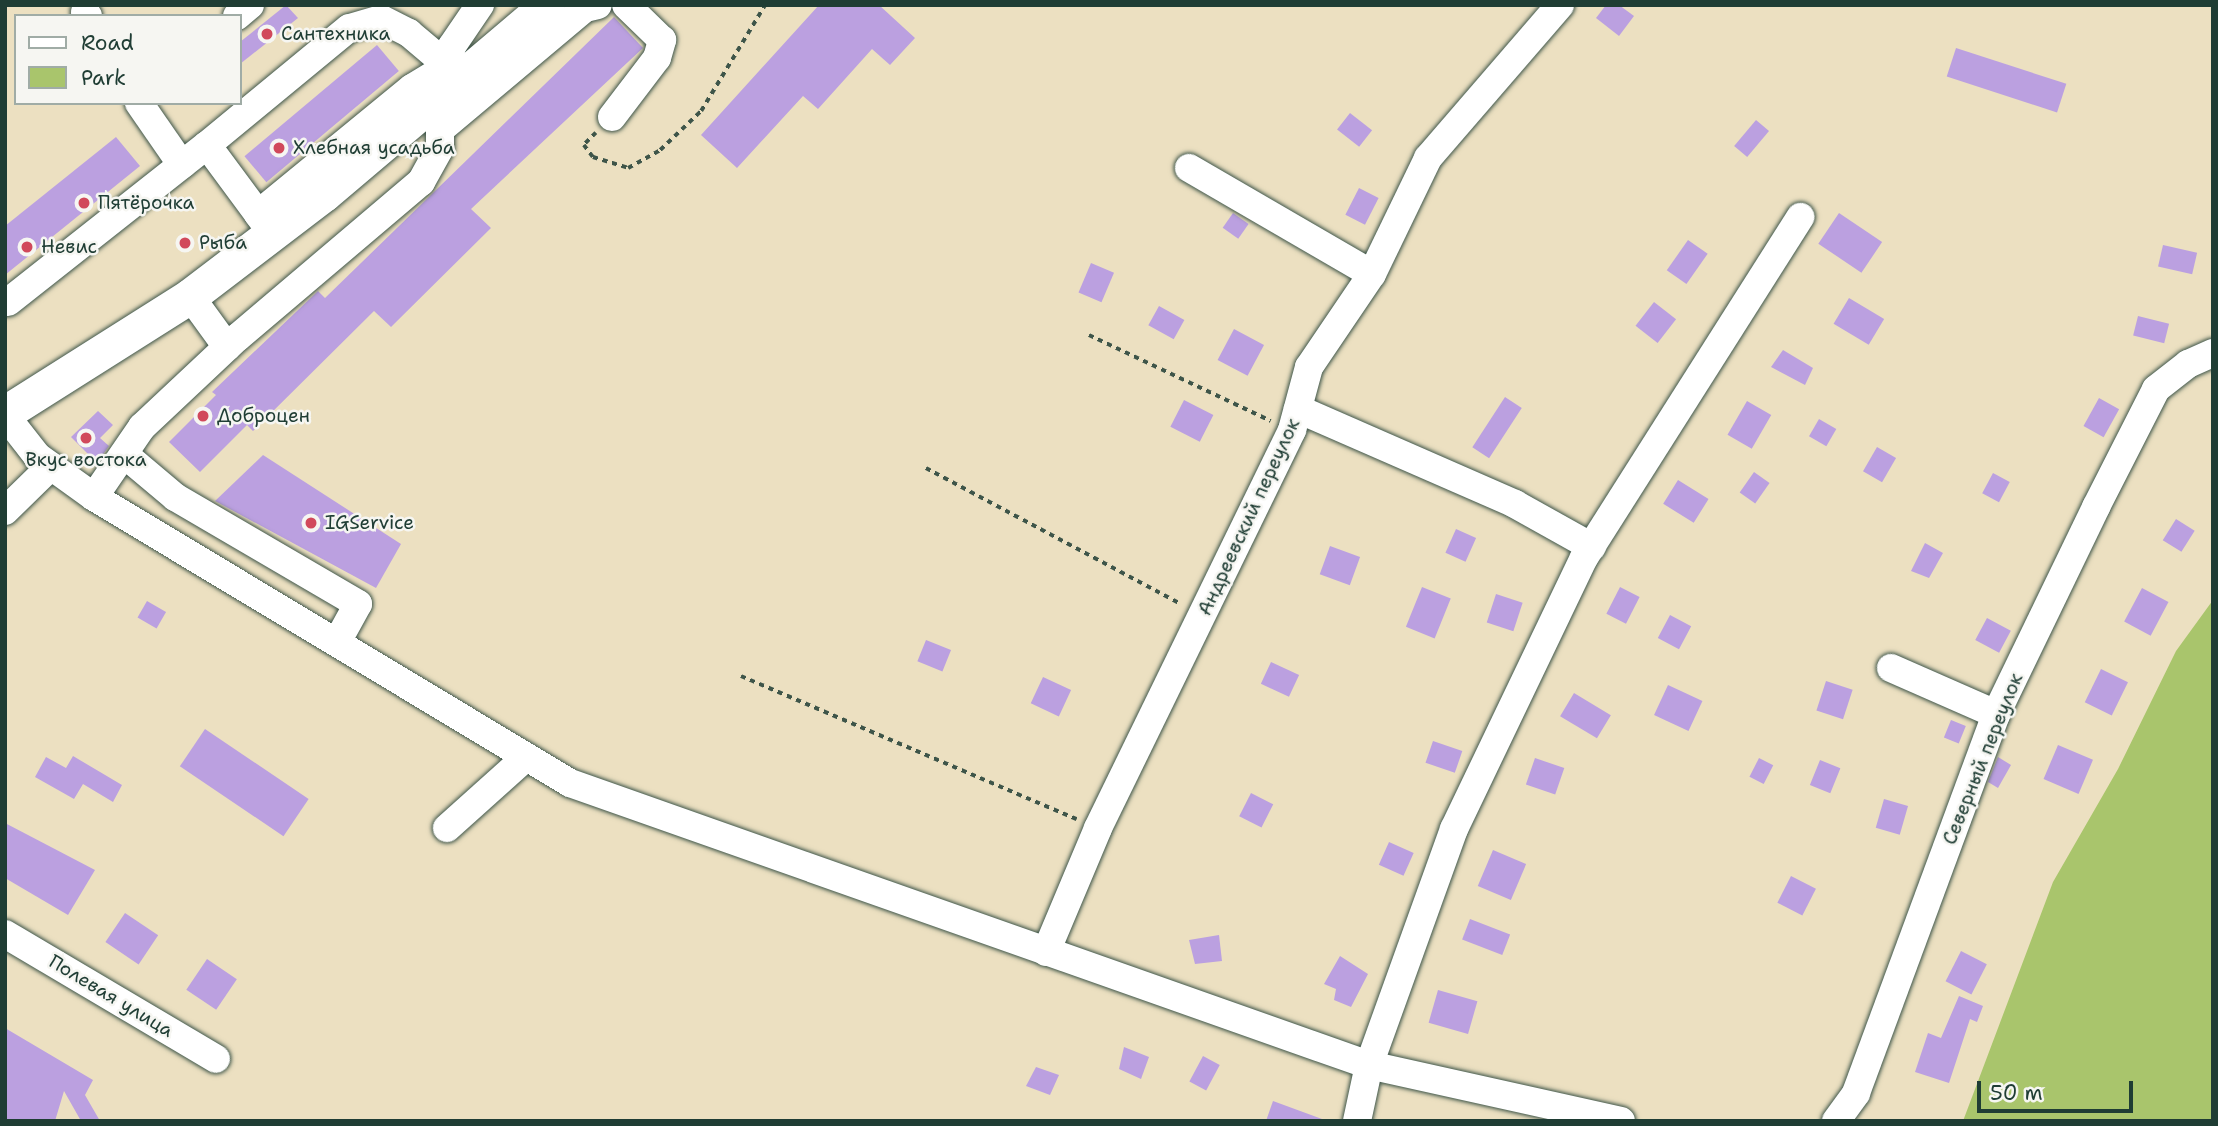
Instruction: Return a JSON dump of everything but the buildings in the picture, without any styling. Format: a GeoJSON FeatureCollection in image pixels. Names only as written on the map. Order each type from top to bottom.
{"type":"FeatureCollection","features":[{"type":"Feature","properties":{"kind":"main road"},"geometry":{"type":"LineString","coordinates":[[5,414],[190,296],[265,223],[454,73],[547,5]]}},
{"type":"Feature","properties":{"kind":"street"},"geometry":{"type":"LineString","coordinates":[[94,496],[142,427],[227,347],[421,182],[440,148],[440,129],[454,73],[452,46],[480,5]]}},
{"type":"Feature","properties":{"kind":"street"},"geometry":{"type":"LineString","coordinates":[[440,129],[585,8],[598,5]]}},
{"type":"Feature","properties":{"kind":"street"},"geometry":{"type":"LineString","coordinates":[[612,117],[657,58],[662,40],[626,5]]}},
{"type":"Feature","properties":{"kind":"street","name":"Андреевский переулок"},"geometry":{"type":"LineString","coordinates":[[1046,952],[1098,828],[1204,616],[1295,419],[1310,367],[1372,274],[1428,158],[1560,5]]}},
{"type":"Feature","properties":{"kind":"street"},"geometry":{"type":"LineString","coordinates":[[8,302],[207,145],[349,28],[381,19],[409,33],[454,73]]}},
{"type":"Feature","properties":{"kind":"street"},"geometry":{"type":"LineString","coordinates":[[140,105],[182,165]]}},
{"type":"Feature","properties":{"kind":"street"},"geometry":{"type":"LineString","coordinates":[[207,145],[265,223]]}},
{"type":"Feature","properties":{"kind":"street"},"geometry":{"type":"LineString","coordinates":[[1189,168],[1372,274]]}},
{"type":"Feature","properties":{"kind":"street"},"geometry":{"type":"LineString","coordinates":[[1357,1121],[1369,1065],[1454,829],[1592,547],[1800,217]]}},
{"type":"Feature","properties":{"kind":"street"},"geometry":{"type":"LineString","coordinates":[[190,296],[227,347]]}},
{"type":"Feature","properties":{"kind":"street","name":"Северный переулок"},"geometry":{"type":"LineString","coordinates":[[1836,1121],[1856,1093],[1996,714],[2157,389],[2188,365],[2213,353]]}},
{"type":"Feature","properties":{"kind":"street"},"geometry":{"type":"LineString","coordinates":[[5,414],[21,440],[51,466],[94,496],[570,783],[940,910],[1046,952],[1369,1065],[1621,1121]]}},
{"type":"Feature","properties":{"kind":"street"},"geometry":{"type":"LineString","coordinates":[[1295,419],[1514,504],[1592,547]]}},
{"type":"Feature","properties":{"kind":"street"},"geometry":{"type":"LineString","coordinates":[[124,454],[175,497],[358,604],[337,642]]}},
{"type":"Feature","properties":{"kind":"street"},"geometry":{"type":"LineString","coordinates":[[5,511],[51,466]]}},
{"type":"Feature","properties":{"kind":"street"},"geometry":{"type":"LineString","coordinates":[[1891,668],[1996,714]]}},
{"type":"Feature","properties":{"kind":"street"},"geometry":{"type":"LineString","coordinates":[[447,828],[526,757]]}},
{"type":"Feature","properties":{"kind":"street","name":"Полевая улица"},"geometry":{"type":"LineString","coordinates":[[5,934],[216,1059]]}},
{"type":"Feature","properties":{"kind":"path"},"geometry":{"type":"LineString","coordinates":[[612,117],[584,145],[593,157],[628,168],[660,150],[701,111],[765,5]]}},
{"type":"Feature","properties":{"kind":"path"},"geometry":{"type":"LineString","coordinates":[[1089,335],[1295,419]]}},
{"type":"Feature","properties":{"kind":"path"},"geometry":{"type":"LineString","coordinates":[[926,468],[1204,616]]}},
{"type":"Feature","properties":{"kind":"path"},"geometry":{"type":"LineString","coordinates":[[741,676],[1098,828]]}},
{"type":"Feature","properties":{"kind":"green space"},"geometry":{"type":"Polygon","coordinates":[[[2213,600],[2213,1121],[1963,1121],[2053,882],[2118,769],[2176,651],[2213,600]]]}},
{"type":"Feature","properties":{"kind":"place","name":"Сантехника"},"geometry":{"type":"Point","coordinates":[267,34]}},
{"type":"Feature","properties":{"kind":"place","name":"Хлебная усадьба"},"geometry":{"type":"Point","coordinates":[279,148]}},
{"type":"Feature","properties":{"kind":"place","name":"Пятёрочка"},"geometry":{"type":"Point","coordinates":[84,203]}},
{"type":"Feature","properties":{"kind":"place","name":"Рыба"},"geometry":{"type":"Point","coordinates":[185,243]}},
{"type":"Feature","properties":{"kind":"place","name":"Невис"},"geometry":{"type":"Point","coordinates":[27,247]}},
{"type":"Feature","properties":{"kind":"place","name":"Доброцен"},"geometry":{"type":"Point","coordinates":[203,416]}},
{"type":"Feature","properties":{"kind":"place","name":"Вкус востока"},"geometry":{"type":"Point","coordinates":[86,438]}},
{"type":"Feature","properties":{"kind":"place","name":"IGService"},"geometry":{"type":"Point","coordinates":[311,523]}}]}
